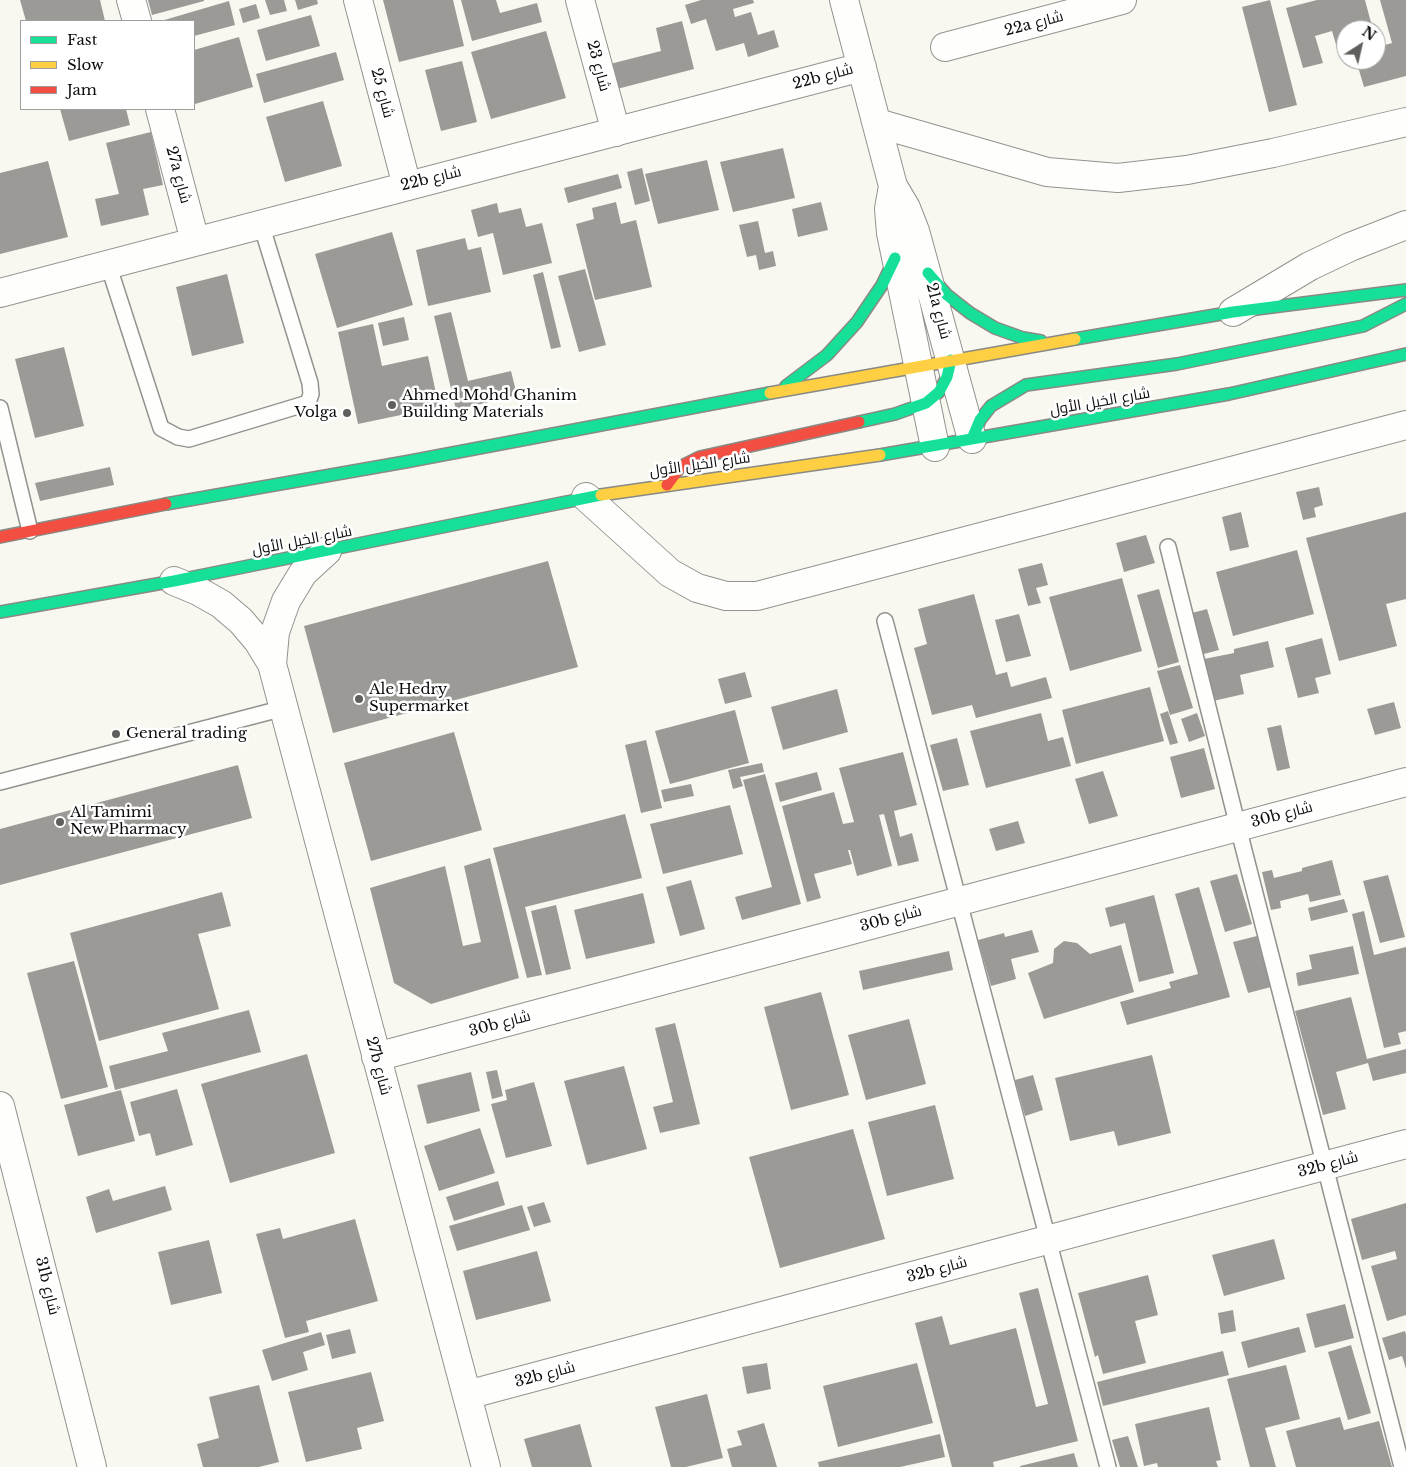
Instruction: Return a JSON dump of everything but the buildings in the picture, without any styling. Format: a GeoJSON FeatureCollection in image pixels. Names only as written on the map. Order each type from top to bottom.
{"type":"FeatureCollection","features":[{"type":"Feature","properties":{"kind":"main road"},"geometry":{"type":"LineString","coordinates":[[778,390],[827,355],[857,322],[882,285],[895,258]]}},
{"type":"Feature","properties":{"kind":"main road"},"geometry":{"type":"LineString","coordinates":[[928,272],[947,295],[970,313],[995,328],[1023,338],[1052,343]]}},
{"type":"Feature","properties":{"kind":"main road"},"geometry":{"type":"LineString","coordinates":[[0,537],[242,489],[405,462],[778,390],[1233,312],[1406,290]]}},
{"type":"Feature","properties":{"kind":"main road"},"geometry":{"type":"LineString","coordinates":[[972,439],[980,420],[991,406],[1026,385],[1167,366],[1363,326],[1406,304]]}},
{"type":"Feature","properties":{"kind":"main road","name":"شارع الخيل الأول"},"geometry":{"type":"LineString","coordinates":[[0,612],[174,582],[586,497],[935,447],[1229,394],[1406,354]]}},
{"type":"Feature","properties":{"kind":"main road"},"geometry":{"type":"LineString","coordinates":[[667,485],[680,467],[694,459],[895,414],[926,403],[939,392],[947,377],[951,360]]}},
{"type":"Feature","properties":{"kind":"street"},"geometry":{"type":"LineString","coordinates":[[132,0],[137,20]]}},
{"type":"Feature","properties":{"kind":"street","name":"شارع 25"},"geometry":{"type":"LineString","coordinates":[[358,0],[407,186]]}},
{"type":"Feature","properties":{"kind":"street","name":"شارع 23"},"geometry":{"type":"LineString","coordinates":[[580,0],[616,132]]}},
{"type":"Feature","properties":{"kind":"street","name":"21a شارع"},"geometry":{"type":"LineString","coordinates":[[844,0],[893,186],[911,219],[928,272],[972,439]]}},
{"type":"Feature","properties":{"kind":"street","name":"22a شارع"},"geometry":{"type":"LineString","coordinates":[[945,47],[1122,0]]}},
{"type":"Feature","properties":{"kind":"street","name":"22b شارع"},"geometry":{"type":"LineString","coordinates":[[0,292],[862,67]]}},
{"type":"Feature","properties":{"kind":"street","name":"27a شارع"},"geometry":{"type":"LineString","coordinates":[[160,110],[195,242]]}},
{"type":"Feature","properties":{"kind":"street"},"geometry":{"type":"LineString","coordinates":[[877,123],[1048,172],[1118,178],[1179,171],[1273,153],[1406,122]]}},
{"type":"Feature","properties":{"kind":"street","name":"21a شارع"},"geometry":{"type":"LineString","coordinates":[[893,186],[889,221],[895,258],[935,447]]}},
{"type":"Feature","properties":{"kind":"street"},"geometry":{"type":"LineString","coordinates":[[1233,312],[1310,266],[1350,246],[1406,226]]}},
{"type":"Feature","properties":{"kind":"street"},"geometry":{"type":"LineString","coordinates":[[586,497],[670,573],[697,588],[726,596],[757,596],[1406,425]]}},
{"type":"Feature","properties":{"kind":"street","name":"27b شارع"},"geometry":{"type":"LineString","coordinates":[[272,664],[275,632],[286,601],[303,573],[327,551]]}},
{"type":"Feature","properties":{"kind":"street","name":"27b شارع"},"geometry":{"type":"LineString","coordinates":[[174,582],[198,591],[221,604],[247,628],[272,664],[486,1467]]}},
{"type":"Feature","properties":{"kind":"street","name":"30b شارع"},"geometry":{"type":"LineString","coordinates":[[376,1057],[1406,782]]}},
{"type":"Feature","properties":{"kind":"street","name":"31b شارع"},"geometry":{"type":"LineString","coordinates":[[0,1106],[10,1182],[92,1467]]}},
{"type":"Feature","properties":{"kind":"street","name":"32b شارع"},"geometry":{"type":"LineString","coordinates":[[467,1395],[1406,1144]]}},
{"type":"Feature","properties":{"kind":"lane"},"geometry":{"type":"LineString","coordinates":[[108,264],[160,428],[178,438],[190,438],[308,403],[311,394],[310,383],[261,224]]}},
{"type":"Feature","properties":{"kind":"lane"},"geometry":{"type":"LineString","coordinates":[[0,408],[30,531]]}},
{"type":"Feature","properties":{"kind":"lane"},"geometry":{"type":"LineString","coordinates":[[1168,547],[1402,1467]]}},
{"type":"Feature","properties":{"kind":"lane"},"geometry":{"type":"LineString","coordinates":[[885,621],[1108,1467]]}},
{"type":"Feature","properties":{"kind":"lane"},"geometry":{"type":"LineString","coordinates":[[0,782],[284,708]]}},
{"type":"Feature","properties":{"kind":"traffic: fast"},"geometry":{"type":"LineString","coordinates":[[786,386],[827,355],[857,322],[882,285],[895,258]]}},
{"type":"Feature","properties":{"kind":"traffic: fast"},"geometry":{"type":"LineString","coordinates":[[928,273],[947,295],[970,313],[995,328],[1023,338],[1041,341]]}},
{"type":"Feature","properties":{"kind":"traffic: fast"},"geometry":{"type":"LineString","coordinates":[[1075,339],[1233,312],[1406,290]]}},
{"type":"Feature","properties":{"kind":"traffic: fast"},"geometry":{"type":"LineString","coordinates":[[972,439],[980,420],[991,406],[1026,385],[1177,364],[1363,326],[1406,304]]}},
{"type":"Feature","properties":{"kind":"traffic: fast"},"geometry":{"type":"LineString","coordinates":[[880,455],[1229,394],[1406,354]]}},
{"type":"Feature","properties":{"kind":"traffic: fast"},"geometry":{"type":"LineString","coordinates":[[859,422],[895,414],[926,403],[939,392],[947,377],[951,360]]}},
{"type":"Feature","properties":{"kind":"traffic: fast"},"geometry":{"type":"LineString","coordinates":[[166,504],[405,462],[770,393]]}},
{"type":"Feature","properties":{"kind":"traffic: fast"},"geometry":{"type":"LineString","coordinates":[[0,612],[174,581],[601,495]]}},
{"type":"Feature","properties":{"kind":"traffic: slow"},"geometry":{"type":"LineString","coordinates":[[770,393],[1075,339]]}},
{"type":"Feature","properties":{"kind":"traffic: slow"},"geometry":{"type":"LineString","coordinates":[[601,495],[880,455]]}},
{"type":"Feature","properties":{"kind":"traffic: jam"},"geometry":{"type":"LineString","coordinates":[[667,485],[680,467],[700,457],[859,422]]}},
{"type":"Feature","properties":{"kind":"traffic: jam"},"geometry":{"type":"LineString","coordinates":[[0,537],[166,504]]}},
{"type":"Feature","properties":{"kind":"place","name":"Ahmed Mohd Ghanim Building Materials"},"geometry":{"type":"Point","coordinates":[392,405]}},
{"type":"Feature","properties":{"kind":"place","name":"Volga"},"geometry":{"type":"Point","coordinates":[347,413]}},
{"type":"Feature","properties":{"kind":"place","name":"Ale Hedry Supermarket"},"geometry":{"type":"Point","coordinates":[359,699]}},
{"type":"Feature","properties":{"kind":"place","name":"General trading"},"geometry":{"type":"Point","coordinates":[116,734]}},
{"type":"Feature","properties":{"kind":"place","name":"Al Tamimi New Pharmacy"},"geometry":{"type":"Point","coordinates":[60,822]}}]}
